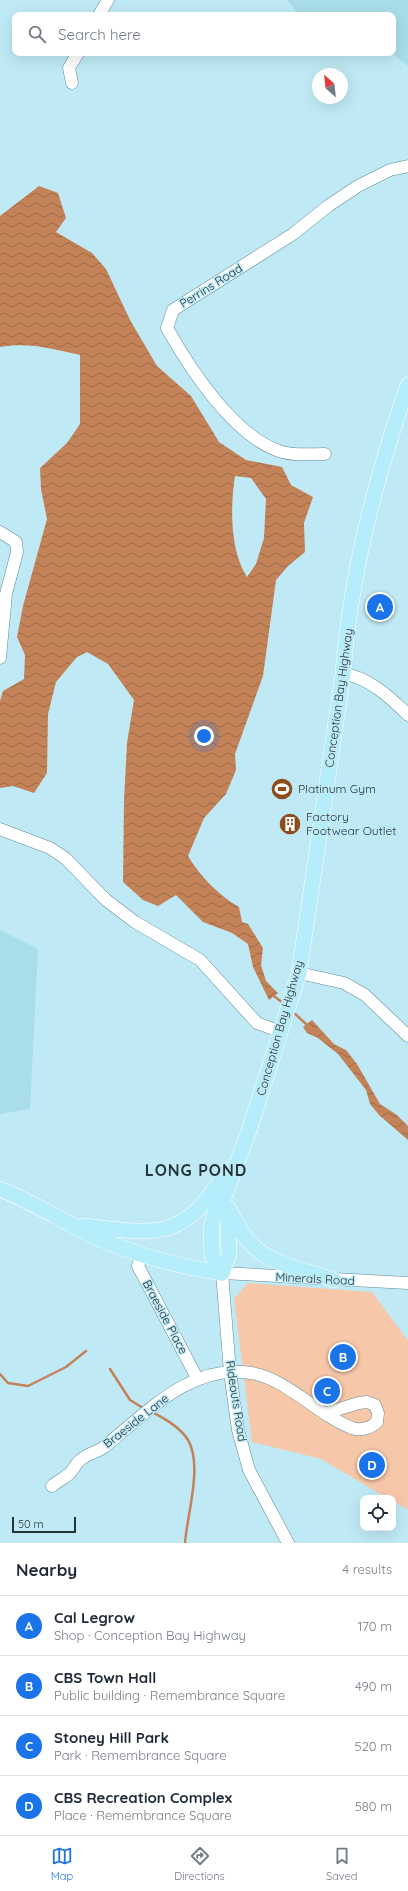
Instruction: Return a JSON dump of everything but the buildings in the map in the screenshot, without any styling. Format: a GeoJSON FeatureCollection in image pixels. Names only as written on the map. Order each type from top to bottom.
{"type":"FeatureCollection","features":[{"type":"Feature","properties":{"kind":"main road","name":"Conception Bay Highway"},"geometry":{"type":"LineString","coordinates":[[222,1273],[229,1255],[230,1218],[226,1202],[245,1138],[250,1128],[299,973],[343,674],[345,648],[363,537],[380,472],[408,385]]}},
{"type":"Feature","properties":{"kind":"main road"},"geometry":{"type":"LineString","coordinates":[[75,1226],[139,1232],[162,1231],[175,1226],[188,1218],[210,1196],[245,1138]]}},
{"type":"Feature","properties":{"kind":"main road"},"geometry":{"type":"LineString","coordinates":[[0,1189],[101,1239],[142,1254],[199,1270],[222,1273]]}},
{"type":"Feature","properties":{"kind":"main road"},"geometry":{"type":"LineString","coordinates":[[226,1202],[249,1242],[262,1254],[280,1262],[334,1280]]}},
{"type":"Feature","properties":{"kind":"street"},"geometry":{"type":"LineString","coordinates":[[101,12],[108,0]]}},
{"type":"Feature","properties":{"kind":"street"},"geometry":{"type":"LineString","coordinates":[[72,83],[70,68],[76,56]]}},
{"type":"Feature","properties":{"kind":"street","name":"Perrins Road"},"geometry":{"type":"LineString","coordinates":[[325,454],[280,452],[257,440],[228,414],[186,361],[167,328],[173,310],[293,234],[328,206],[358,186],[390,170],[408,166]]}},
{"type":"Feature","properties":{"kind":"street"},"geometry":{"type":"LineString","coordinates":[[0,532],[16,542],[17,552],[6,594],[0,658]]}},
{"type":"Feature","properties":{"kind":"street"},"geometry":{"type":"LineString","coordinates":[[343,674],[354,675],[395,702],[408,715]]}},
{"type":"Feature","properties":{"kind":"street"},"geometry":{"type":"LineString","coordinates":[[0,829],[50,848],[65,858],[106,900],[135,922],[200,960],[257,1023],[282,1029]]}},
{"type":"Feature","properties":{"kind":"street"},"geometry":{"type":"LineString","coordinates":[[299,973],[344,983],[365,995],[408,1036]]}},
{"type":"Feature","properties":{"kind":"street","name":"Braeside Place"},"geometry":{"type":"LineString","coordinates":[[142,1254],[138,1266],[197,1378]]}},
{"type":"Feature","properties":{"kind":"street","name":"Minerals Road"},"geometry":{"type":"LineString","coordinates":[[222,1273],[408,1283]]}},
{"type":"Feature","properties":{"kind":"street","name":"Rideouts Road"},"geometry":{"type":"LineString","coordinates":[[222,1273],[230,1372],[238,1430],[249,1470],[288,1543]]}},
{"type":"Feature","properties":{"kind":"street","name":"Braeside Lane"},"geometry":{"type":"LineString","coordinates":[[52,1486],[68,1474],[82,1458],[103,1448],[153,1405],[197,1378],[230,1372],[252,1373],[275,1382],[326,1413]]}},
{"type":"Feature","properties":{"kind":"shaded area"},"geometry":{"type":"Polygon","coordinates":[[[287,0],[408,0],[408,66],[395,56],[396,12],[297,12],[287,0]]]}},
{"type":"Feature","properties":{"kind":"shaded area"},"geometry":{"type":"Polygon","coordinates":[[[0,930],[38,949],[30,1109],[0,1114],[0,930]]]}},
{"type":"Feature","properties":{"kind":"shaded area"},"geometry":{"type":"Polygon","coordinates":[[[248,1283],[372,1292],[408,1341],[408,1510],[396,1503],[396,1495],[382,1495],[321,1459],[252,1442],[234,1299],[248,1283]]]}},
{"type":"Feature","properties":{"kind":"water"},"geometry":{"type":"Polygon","coordinates":[[[39,186],[58,193],[66,218],[56,232],[92,253],[106,269],[130,320],[157,366],[191,396],[219,442],[246,460],[282,467],[291,485],[313,497],[304,523],[305,552],[288,566],[276,580],[263,676],[235,754],[236,770],[226,794],[204,818],[188,856],[198,871],[210,884],[224,897],[239,907],[242,922],[248,924],[263,948],[261,965],[266,981],[278,993],[269,1000],[253,967],[248,944],[232,933],[203,922],[176,895],[158,906],[143,900],[123,882],[124,800],[127,743],[134,700],[108,664],[87,652],[77,657],[56,682],[48,714],[47,773],[34,793],[13,786],[0,788],[0,701],[3,691],[24,679],[25,655],[17,637],[23,606],[47,519],[41,489],[40,468],[67,443],[80,424],[80,355],[21,345],[0,347],[0,216],[39,186]],[[235,476],[232,501],[234,542],[241,566],[247,577],[256,564],[264,538],[266,499],[251,478],[235,476]]]}},
{"type":"Feature","properties":{"kind":"water"},"geometry":{"type":"Polygon","coordinates":[[[312,1020],[334,1044],[346,1050],[357,1064],[380,1104],[397,1115],[408,1126],[408,1140],[379,1115],[370,1104],[366,1090],[338,1054],[318,1038],[307,1033],[303,1027],[312,1020]]]}},
{"type":"Feature","properties":{"kind":"waterway"},"geometry":{"type":"LineString","coordinates":[[274,996],[283,1003]]}},
{"type":"Feature","properties":{"kind":"waterway"},"geometry":{"type":"LineString","coordinates":[[293,1012],[306,1024]]}},
{"type":"Feature","properties":{"kind":"waterway"},"geometry":{"type":"LineString","coordinates":[[0,1374],[8,1383],[28,1386],[66,1367],[86,1351]]}},
{"type":"Feature","properties":{"kind":"waterway"},"geometry":{"type":"LineString","coordinates":[[110,1369],[130,1400],[143,1408]]}},
{"type":"Feature","properties":{"kind":"waterway"},"geometry":{"type":"LineString","coordinates":[[152,1412],[177,1427],[185,1435],[192,1450],[194,1463],[193,1490],[185,1543]]}},
{"type":"Feature","properties":{"kind":"place","name":"Cal Legrow"},"geometry":{"type":"Point","coordinates":[380,607]}},
{"type":"Feature","properties":{"kind":"place","name":"Platinum Gym"},"geometry":{"type":"Point","coordinates":[282,789]}},
{"type":"Feature","properties":{"kind":"place","name":"Factory Footwear Outlet"},"geometry":{"type":"Point","coordinates":[290,824]}},
{"type":"Feature","properties":{"kind":"place","name":"CBS Town Hall"},"geometry":{"type":"Point","coordinates":[343,1357]}},
{"type":"Feature","properties":{"kind":"place","name":"Stoney Hill Park"},"geometry":{"type":"Point","coordinates":[327,1391]}},
{"type":"Feature","properties":{"kind":"place","name":"CBS Recreation Complex"},"geometry":{"type":"Point","coordinates":[372,1465]}},
{"type":"Feature","properties":{"kind":"district","name":"LONG POND"},"geometry":{"type":"Point","coordinates":[196,1170]}}]}
